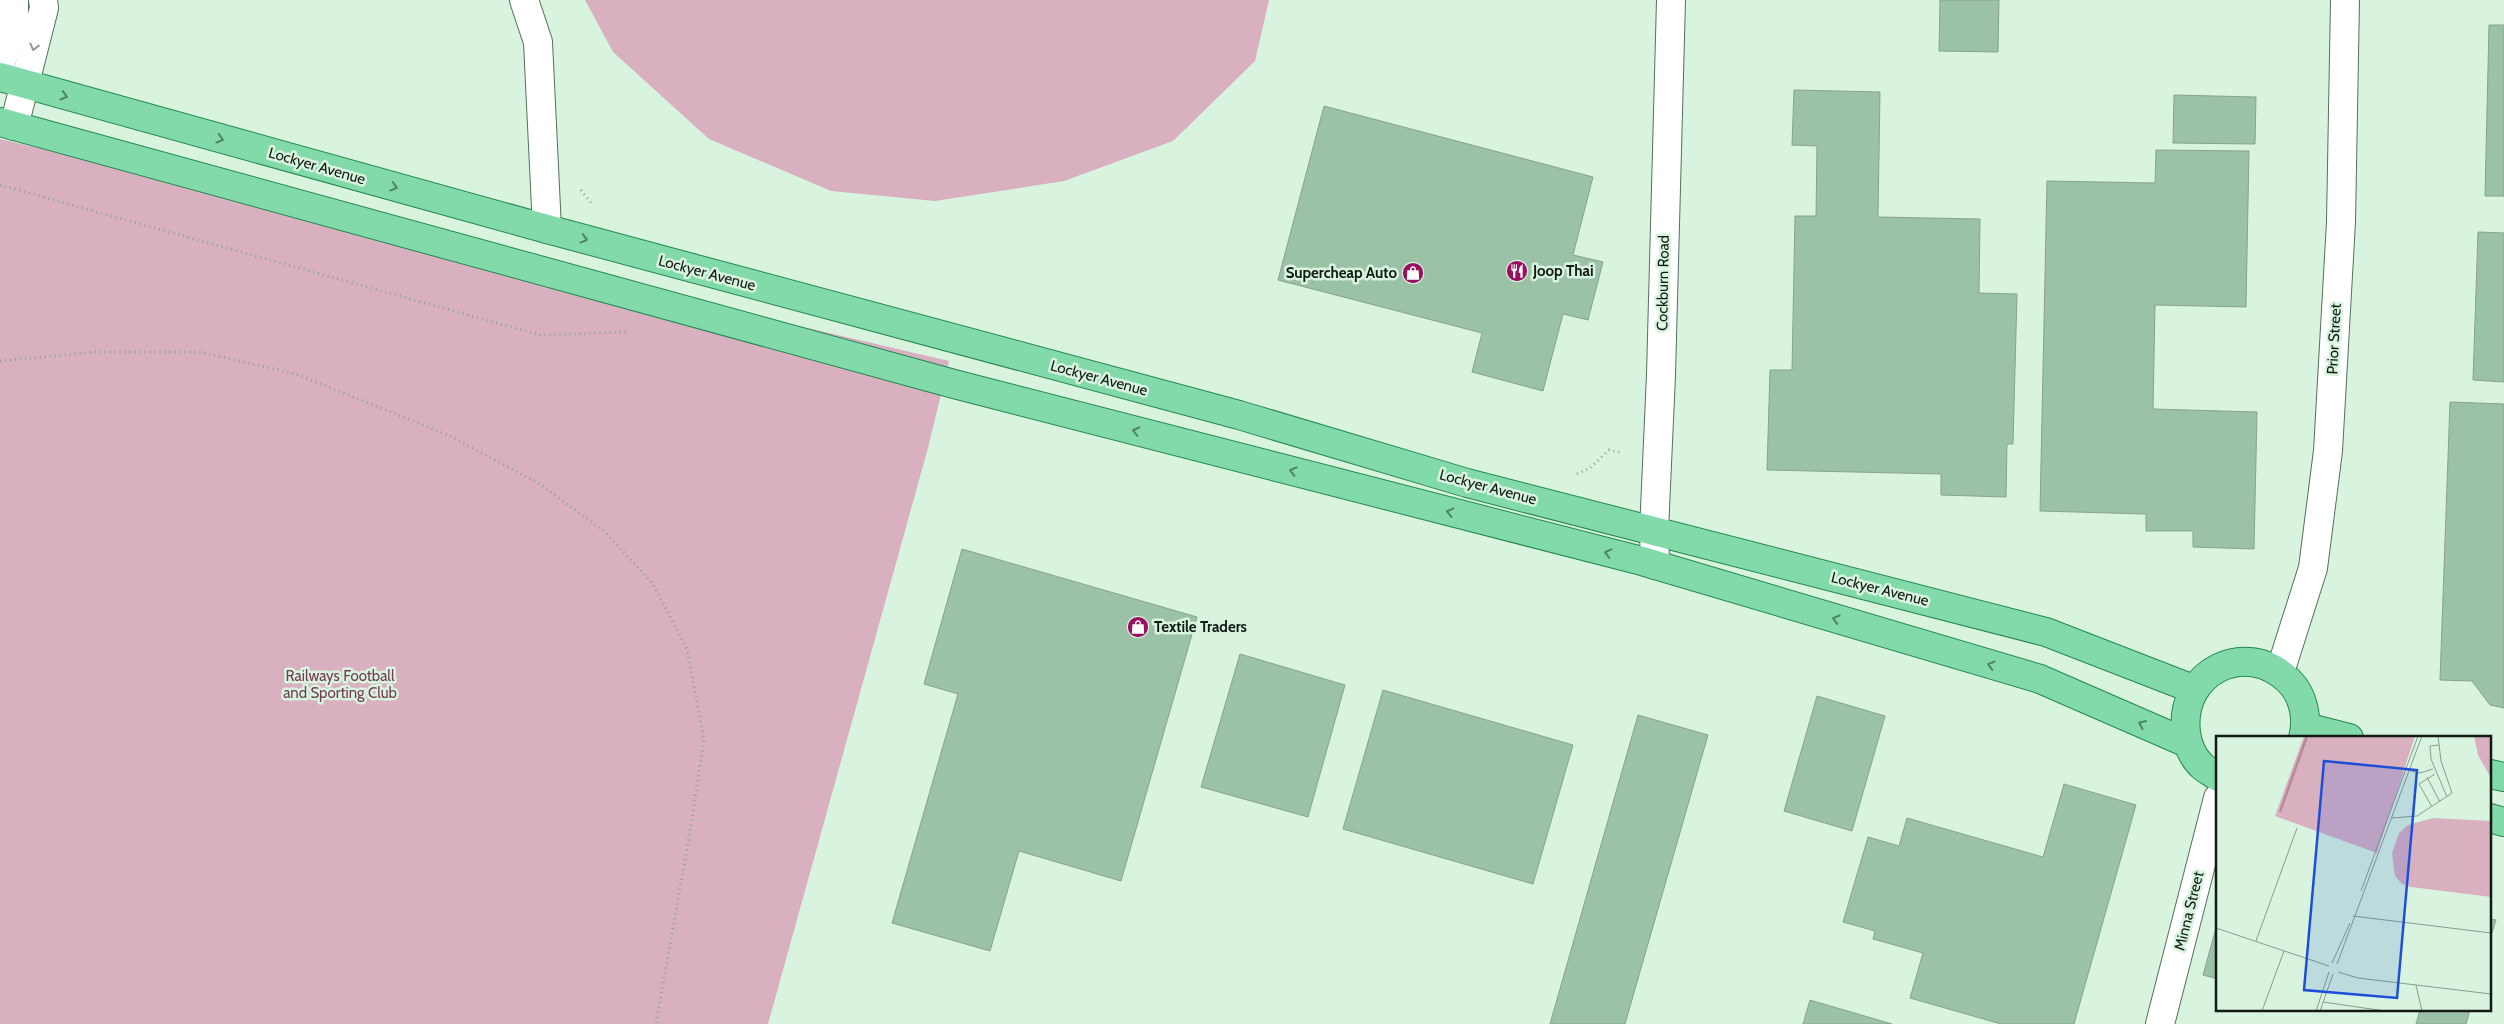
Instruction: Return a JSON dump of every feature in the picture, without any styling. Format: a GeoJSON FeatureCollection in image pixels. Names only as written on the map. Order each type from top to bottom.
{"type":"FeatureCollection","features":[{"type":"Feature","properties":{"kind":"main road","name":"Lockyer Avenue"},"geometry":{"type":"LineString","coordinates":[[12,81],[547,229],[1229,413],[1468,483],[2046,632],[2193,689]]}},
{"type":"Feature","properties":{"kind":"main road"},"geometry":{"type":"LineString","coordinates":[[7,124],[954,384],[1655,565],[2040,679],[2187,743]]}},
{"type":"Feature","properties":{"kind":"main road"},"geometry":{"type":"LineString","coordinates":[[2216,776],[2201,766],[2187,743],[2184,715],[2193,689],[2210,671],[2233,662],[2257,662],[2280,672],[2294,686],[2304,706],[2305,732],[2334,736]]}},
{"type":"Feature","properties":{"kind":"street"},"geometry":{"type":"LineString","coordinates":[[0,66],[14,20],[14,0]]}},
{"type":"Feature","properties":{"kind":"street"},"geometry":{"type":"LineString","coordinates":[[7,124],[12,81],[44,8],[43,0]]}},
{"type":"Feature","properties":{"kind":"street"},"geometry":{"type":"LineString","coordinates":[[524,0],[538,42],[547,229]]}},
{"type":"Feature","properties":{"kind":"street","name":"Cockburn Road"},"geometry":{"type":"LineString","coordinates":[[1655,565],[1654,531],[1661,376],[1671,0]]}},
{"type":"Feature","properties":{"kind":"street","name":"Prior Street"},"geometry":{"type":"LineString","coordinates":[[2280,672],[2313,568],[2328,451],[2341,222],[2345,0]]}},
{"type":"Feature","properties":{"kind":"street","name":"Minna Street"},"geometry":{"type":"LineString","coordinates":[[2160,1024],[2216,806]]}},
{"type":"Feature","properties":{"kind":"path"},"geometry":{"type":"LineString","coordinates":[[0,185],[540,335],[627,332]]}},
{"type":"Feature","properties":{"kind":"path"},"geometry":{"type":"LineString","coordinates":[[576,185],[592,204]]}},
{"type":"Feature","properties":{"kind":"path"},"geometry":{"type":"LineString","coordinates":[[0,361],[95,352],[199,352],[296,374],[448,435],[538,483],[604,531],[653,584],[687,650],[704,740],[656,1024]]}},
{"type":"Feature","properties":{"kind":"path"},"geometry":{"type":"LineString","coordinates":[[1574,476],[1590,468],[1609,450]]}},
{"type":"Feature","properties":{"kind":"green space"},"geometry":{"type":"Polygon","coordinates":[[[585,0],[1269,0],[1255,61],[1173,141],[1064,181],[935,201],[831,191],[709,139],[613,52],[585,0]]]}},
{"type":"Feature","properties":{"kind":"green space","name":"Railways Football and Sporting Club"},"geometry":{"type":"Polygon","coordinates":[[[0,139],[949,361],[928,448],[768,1024],[0,1024],[0,139]]]}},
{"type":"Feature","properties":{"kind":"building"},"geometry":{"type":"Polygon","coordinates":[[[1940,0],[1999,0],[1998,52],[1939,51],[1940,0]]]}},
{"type":"Feature","properties":{"kind":"building"},"geometry":{"type":"Polygon","coordinates":[[[2489,25],[2504,25],[2504,196],[2485,196],[2489,25]]]}},
{"type":"Feature","properties":{"kind":"building"},"geometry":{"type":"Polygon","coordinates":[[[1794,90],[1880,92],[1878,217],[1980,219],[1979,293],[2017,294],[2013,444],[2007,444],[2006,497],[1941,495],[1941,474],[1767,470],[1770,370],[1792,370],[1795,216],[1816,216],[1817,146],[1792,145],[1794,90]]]}},
{"type":"Feature","properties":{"kind":"building"},"geometry":{"type":"Polygon","coordinates":[[[2174,95],[2256,97],[2255,144],[2173,143],[2174,95]]]}},
{"type":"Feature","properties":{"kind":"building"},"geometry":{"type":"Polygon","coordinates":[[[1324,106],[1593,177],[1573,255],[1603,262],[1588,320],[1563,314],[1543,391],[1472,372],[1482,333],[1278,280],[1324,106]]]}},
{"type":"Feature","properties":{"kind":"building"},"geometry":{"type":"Polygon","coordinates":[[[2156,150],[2249,151],[2246,307],[2155,305],[2153,409],[2257,412],[2254,549],[2193,547],[2193,531],[2146,531],[2146,514],[2040,511],[2047,181],[2155,183],[2156,150]]]}},
{"type":"Feature","properties":{"kind":"building"},"geometry":{"type":"Polygon","coordinates":[[[2478,232],[2504,233],[2504,382],[2473,380],[2478,232]]]}},
{"type":"Feature","properties":{"kind":"building"},"geometry":{"type":"Polygon","coordinates":[[[2450,402],[2504,404],[2504,708],[2490,705],[2472,681],[2440,680],[2450,402]]]}},
{"type":"Feature","properties":{"kind":"building"},"geometry":{"type":"Polygon","coordinates":[[[962,549],[1197,617],[1121,881],[1019,851],[990,951],[892,923],[958,694],[924,684],[962,549]]]}},
{"type":"Feature","properties":{"kind":"building"},"geometry":{"type":"Polygon","coordinates":[[[1240,654],[1345,685],[1308,817],[1201,787],[1240,654]]]}},
{"type":"Feature","properties":{"kind":"building"},"geometry":{"type":"Polygon","coordinates":[[[1383,690],[1573,745],[1533,884],[1343,829],[1383,690]]]}},
{"type":"Feature","properties":{"kind":"building"},"geometry":{"type":"Polygon","coordinates":[[[1817,696],[1885,716],[1852,831],[1784,811],[1817,696]]]}},
{"type":"Feature","properties":{"kind":"building"},"geometry":{"type":"Polygon","coordinates":[[[1638,715],[1708,735],[1625,1024],[1550,1024],[1638,715]]]}},
{"type":"Feature","properties":{"kind":"building"},"geometry":{"type":"Polygon","coordinates":[[[2064,784],[2136,805],[2074,1024],[2001,1024],[1910,998],[1923,953],[1873,939],[1875,931],[1843,922],[1868,837],[1899,846],[1907,818],[2043,857],[2064,784]]]}},
{"type":"Feature","properties":{"kind":"building"},"geometry":{"type":"Polygon","coordinates":[[[2492,919],[2496,920],[2492,933],[2492,919]]]}},
{"type":"Feature","properties":{"kind":"building"},"geometry":{"type":"Polygon","coordinates":[[[2216,928],[2216,978],[2203,975],[2216,928]]]}},
{"type":"Feature","properties":{"kind":"building"},"geometry":{"type":"Polygon","coordinates":[[[1810,1000],[1892,1024],[1803,1024],[1810,1000]]]}},
{"type":"Feature","properties":{"kind":"building"},"geometry":{"type":"Polygon","coordinates":[[[2419,1012],[2469,1012],[2466,1024],[2416,1024],[2419,1012]]]}},
{"type":"Feature","properties":{"kind":"place","name":"Joop Thai"},"geometry":{"type":"Point","coordinates":[1517,271]}},
{"type":"Feature","properties":{"kind":"place","name":"Supercheap Auto"},"geometry":{"type":"Point","coordinates":[1413,273]}},
{"type":"Feature","properties":{"kind":"place","name":"Textile Traders"},"geometry":{"type":"Point","coordinates":[1138,627]}}]}
